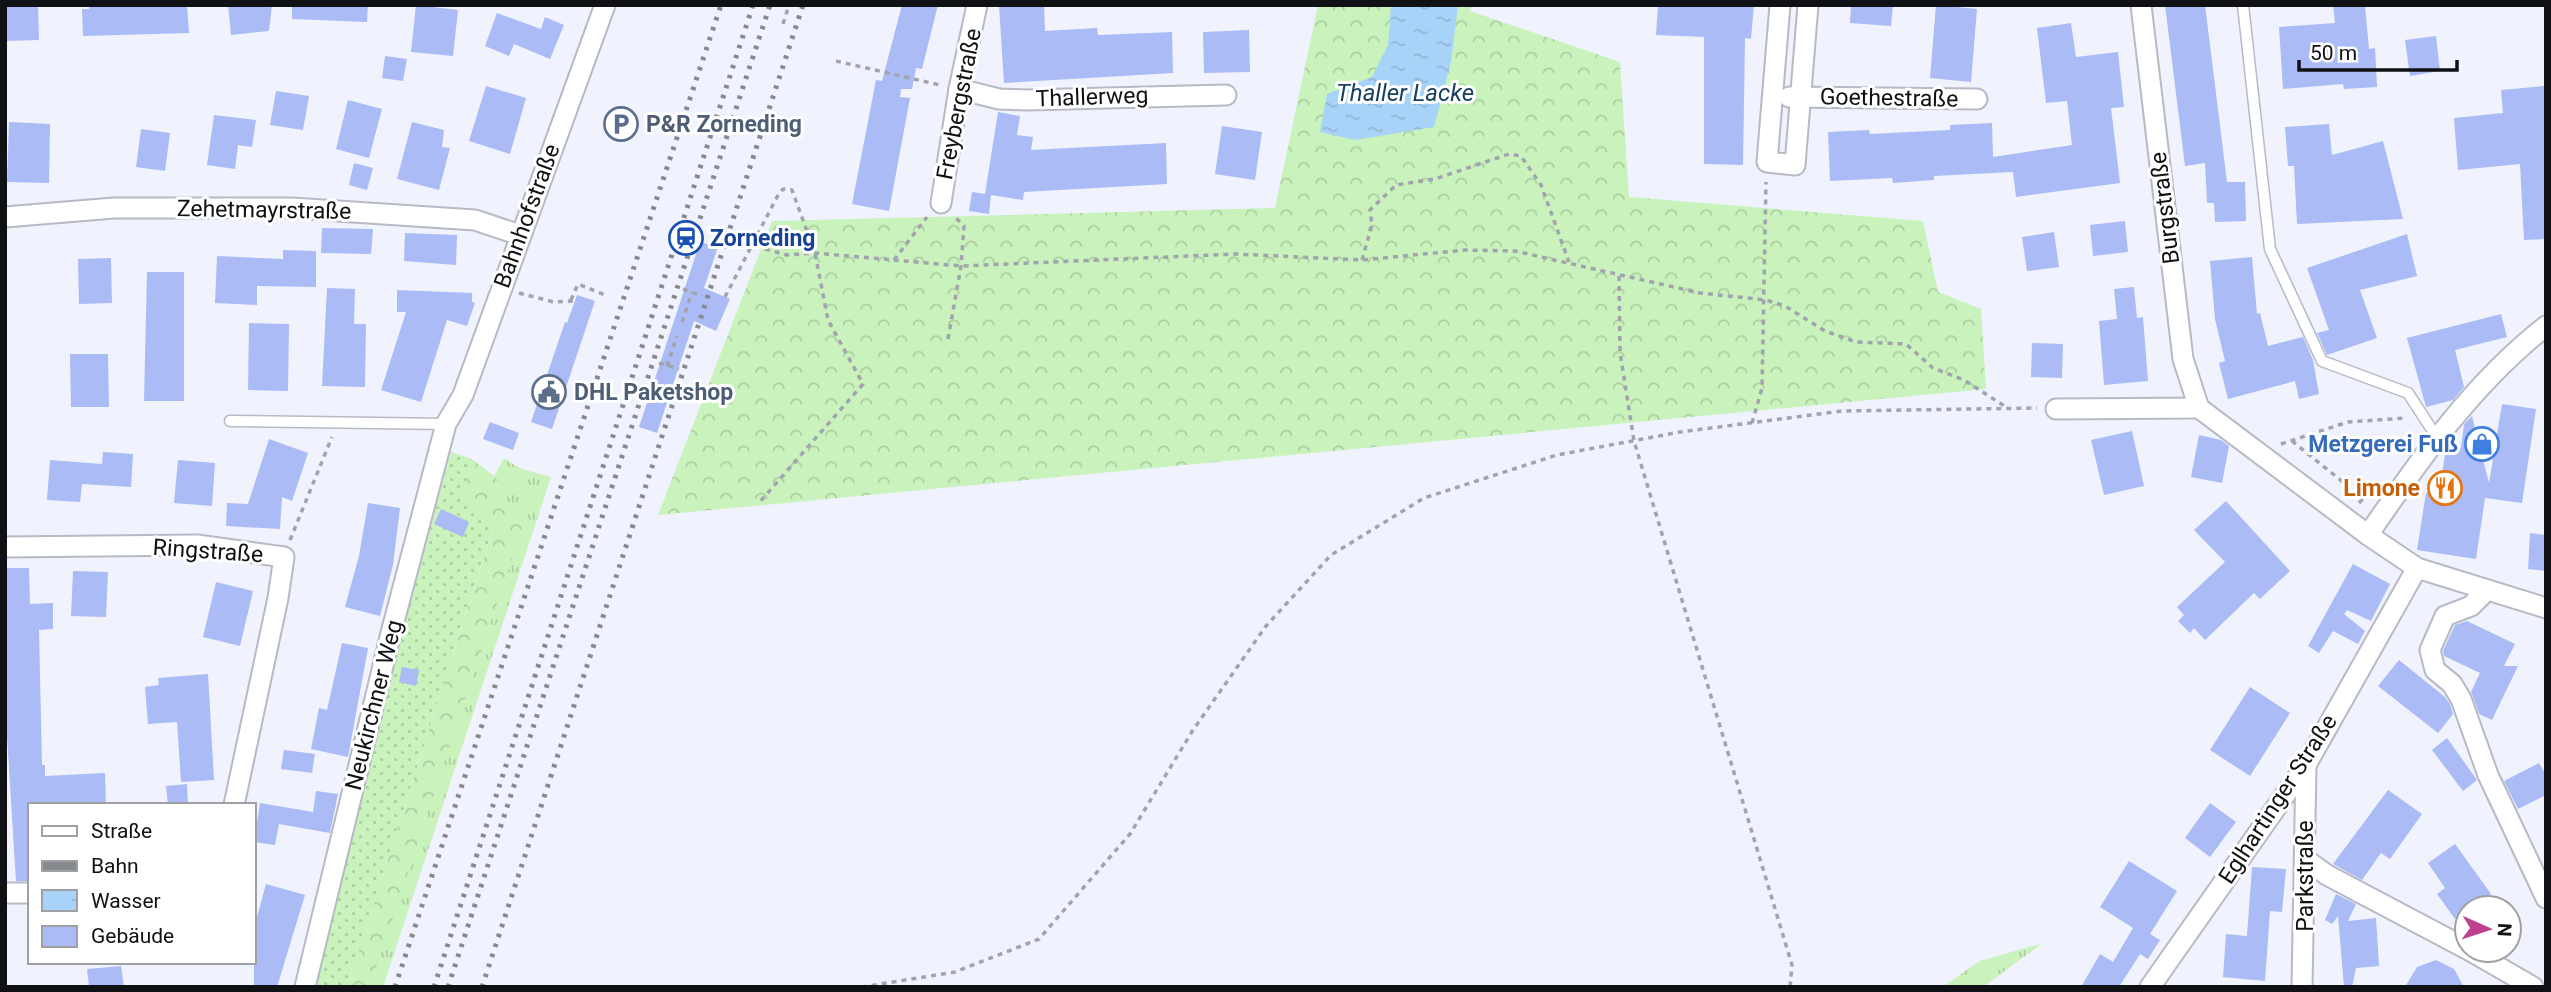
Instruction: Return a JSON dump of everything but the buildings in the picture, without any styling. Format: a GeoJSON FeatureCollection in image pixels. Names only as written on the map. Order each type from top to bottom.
{"type":"FeatureCollection","features":[{"type":"Feature","properties":{"kind":"street","name":"Bahnhofstraße"},"geometry":{"type":"LineString","coordinates":[[446,425],[463,395],[605,5]]}},
{"type":"Feature","properties":{"kind":"street","name":"Freybergstraße"},"geometry":{"type":"LineString","coordinates":[[940,203],[959,89],[977,5]]}},
{"type":"Feature","properties":{"kind":"street"},"geometry":{"type":"LineString","coordinates":[[1767,162],[1780,5]]}},
{"type":"Feature","properties":{"kind":"street","name":"Goethestraße"},"geometry":{"type":"LineString","coordinates":[[1767,162],[1795,165],[1808,5]]}},
{"type":"Feature","properties":{"kind":"street","name":"Burgstraße"},"geometry":{"type":"LineString","coordinates":[[2141,5],[2183,359],[2199,408]]}},
{"type":"Feature","properties":{"kind":"street","name":"Thallerweg"},"geometry":{"type":"LineString","coordinates":[[959,89],[983,96],[1027,100],[1227,94]]}},
{"type":"Feature","properties":{"kind":"street","name":"Goethestraße"},"geometry":{"type":"LineString","coordinates":[[1772,98],[1977,99]]}},
{"type":"Feature","properties":{"kind":"street","name":"Zehetmayrstraße"},"geometry":{"type":"LineString","coordinates":[[5,217],[114,208],[292,208],[475,220],[520,235]]}},
{"type":"Feature","properties":{"kind":"street"},"geometry":{"type":"LineString","coordinates":[[2368,535],[2436,436],[2515,350],[2546,326]]}},
{"type":"Feature","properties":{"kind":"street"},"geometry":{"type":"LineString","coordinates":[[2056,409],[2199,408],[2368,535],[2417,568],[2486,592],[2546,608]]}},
{"type":"Feature","properties":{"kind":"street","name":"Neukirchner Weg"},"geometry":{"type":"LineString","coordinates":[[306,987],[391,633],[446,425]]}},
{"type":"Feature","properties":{"kind":"street","name":"Ringstraße"},"geometry":{"type":"LineString","coordinates":[[5,547],[197,545],[284,557],[278,598],[234,803]]}},
{"type":"Feature","properties":{"kind":"street","name":"Eglhartinger Straße"},"geometry":{"type":"LineString","coordinates":[[2150,987],[2306,765],[2417,568]]}},
{"type":"Feature","properties":{"kind":"street"},"geometry":{"type":"LineString","coordinates":[[2486,592],[2471,606],[2445,616],[2430,650],[2435,670],[2452,684],[2460,699],[2488,775],[2546,898]]}},
{"type":"Feature","properties":{"kind":"street","name":"Parkstraße"},"geometry":{"type":"LineString","coordinates":[[2302,987],[2306,765]]}},
{"type":"Feature","properties":{"kind":"street"},"geometry":{"type":"LineString","coordinates":[[2305,859],[2327,875],[2453,941]]}},
{"type":"Feature","properties":{"kind":"street"},"geometry":{"type":"LineString","coordinates":[[5,893],[28,893]]}},
{"type":"Feature","properties":{"kind":"street"},"geometry":{"type":"LineString","coordinates":[[2494,964],[2533,987]]}},
{"type":"Feature","properties":{"kind":"lane"},"geometry":{"type":"LineString","coordinates":[[2243,5],[2270,249],[2322,361],[2408,393],[2436,436]]}},
{"type":"Feature","properties":{"kind":"lane"},"geometry":{"type":"LineString","coordinates":[[230,421],[446,425]]}},
{"type":"Feature","properties":{"kind":"path"},"geometry":{"type":"LineString","coordinates":[[783,24],[789,5]]}},
{"type":"Feature","properties":{"kind":"path"},"geometry":{"type":"LineString","coordinates":[[836,61],[922,81]]}},
{"type":"Feature","properties":{"kind":"path"},"geometry":{"type":"LineString","coordinates":[[1362,260],[1372,225],[1370,210],[1396,186],[1435,179],[1509,154],[1521,156],[1541,185],[1569,262]]}},
{"type":"Feature","properties":{"kind":"path"},"geometry":{"type":"LineString","coordinates":[[1752,423],[1762,388],[1766,300],[1762,270],[1767,162]]}},
{"type":"Feature","properties":{"kind":"path"},"geometry":{"type":"LineString","coordinates":[[725,297],[783,188],[792,190],[815,253],[828,320],[863,384],[758,504]]}},
{"type":"Feature","properties":{"kind":"path"},"geometry":{"type":"LineString","coordinates":[[894,260],[940,203],[964,226],[961,267],[948,339]]}},
{"type":"Feature","properties":{"kind":"path"},"geometry":{"type":"LineString","coordinates":[[765,249],[787,255],[815,253],[961,267],[1235,254],[1362,260],[1465,250],[1515,251],[1700,293],[1766,300],[1785,306],[1825,331],[1856,342],[1906,344],[1933,368],[1964,380],[2006,407]]}},
{"type":"Feature","properties":{"kind":"path"},"geometry":{"type":"LineString","coordinates":[[1619,276],[1620,352],[1633,441],[1792,965],[1790,987]]}},
{"type":"Feature","properties":{"kind":"path"},"geometry":{"type":"LineString","coordinates":[[526,296],[554,302],[573,301],[578,284],[605,295],[606,293]]}},
{"type":"Feature","properties":{"kind":"path"},"geometry":{"type":"LineString","coordinates":[[683,289],[702,296]]}},
{"type":"Feature","properties":{"kind":"path"},"geometry":{"type":"LineString","coordinates":[[682,322],[692,292]]}},
{"type":"Feature","properties":{"kind":"path"},"geometry":{"type":"LineString","coordinates":[[667,366],[677,337]]}},
{"type":"Feature","properties":{"kind":"path"},"geometry":{"type":"LineString","coordinates":[[659,363],[678,369]]}},
{"type":"Feature","properties":{"kind":"path"},"geometry":{"type":"LineString","coordinates":[[862,987],[955,972],[1040,939],[1130,834],[1192,730],[1266,626],[1331,555],[1424,498],[1557,455],[1752,423],[1842,411],[2006,407],[2056,409]]}},
{"type":"Feature","properties":{"kind":"path"},"geometry":{"type":"LineString","coordinates":[[2364,499],[2290,441],[2348,422],[2423,417]]}},
{"type":"Feature","properties":{"kind":"path"},"geometry":{"type":"LineString","coordinates":[[284,557],[332,437],[345,437]]}},
{"type":"Feature","properties":{"kind":"path"},"geometry":{"type":"LineString","coordinates":[[2260,453],[2299,438]]}},
{"type":"Feature","properties":{"kind":"green space"},"geometry":{"type":"Polygon","coordinates":[[[1318,5],[1471,5],[1470,11],[1620,62],[1629,197],[1923,221],[1938,292],[1981,309],[1986,389],[658,515],[772,221],[1275,208],[1318,5]]]}},
{"type":"Feature","properties":{"kind":"green space"},"geometry":{"type":"Polygon","coordinates":[[[451,452],[472,459],[462,500],[493,528],[347,987],[314,987],[400,635],[451,452]]]}},
{"type":"Feature","properties":{"kind":"green space"},"geometry":{"type":"Polygon","coordinates":[[[504,458],[519,468],[551,477],[383,987],[368,987],[522,528],[494,476],[504,458]]]}},
{"type":"Feature","properties":{"kind":"green space"},"geometry":{"type":"Polygon","coordinates":[[[472,459],[494,476],[522,528],[378,963],[368,987],[347,987],[493,529],[462,500],[472,459]]]}},
{"type":"Feature","properties":{"kind":"green space"},"geometry":{"type":"Polygon","coordinates":[[[2043,943],[1983,987],[1942,987],[1980,961],[2043,943]]]}},
{"type":"Feature","properties":{"kind":"water","name":"Thaller Lacke"},"geometry":{"type":"Polygon","coordinates":[[[1391,5],[1458,5],[1451,62],[1434,127],[1355,140],[1320,132],[1327,94],[1372,77],[1388,45],[1391,5]]]}},
{"type":"Feature","properties":{"kind":"railway"},"geometry":{"type":"LineString","coordinates":[[395,987],[721,5]]}},
{"type":"Feature","properties":{"kind":"railway"},"geometry":{"type":"LineString","coordinates":[[434,987],[753,5]]}},
{"type":"Feature","properties":{"kind":"railway"},"geometry":{"type":"LineString","coordinates":[[448,987],[770,5]]}},
{"type":"Feature","properties":{"kind":"railway"},"geometry":{"type":"LineString","coordinates":[[482,987],[803,5]]}},
{"type":"Feature","properties":{"kind":"place","name":"P&R Zorneding"},"geometry":{"type":"Point","coordinates":[621,124]}},
{"type":"Feature","properties":{"kind":"place","name":"Zorneding"},"geometry":{"type":"Point","coordinates":[686,238]}},
{"type":"Feature","properties":{"kind":"place","name":"DHL Paketshop"},"geometry":{"type":"Point","coordinates":[549,392]}},
{"type":"Feature","properties":{"kind":"place","name":"Metzgerei Fuß"},"geometry":{"type":"Point","coordinates":[2482,444]}},
{"type":"Feature","properties":{"kind":"place","name":"Limone"},"geometry":{"type":"Point","coordinates":[2445,488]}}]}
